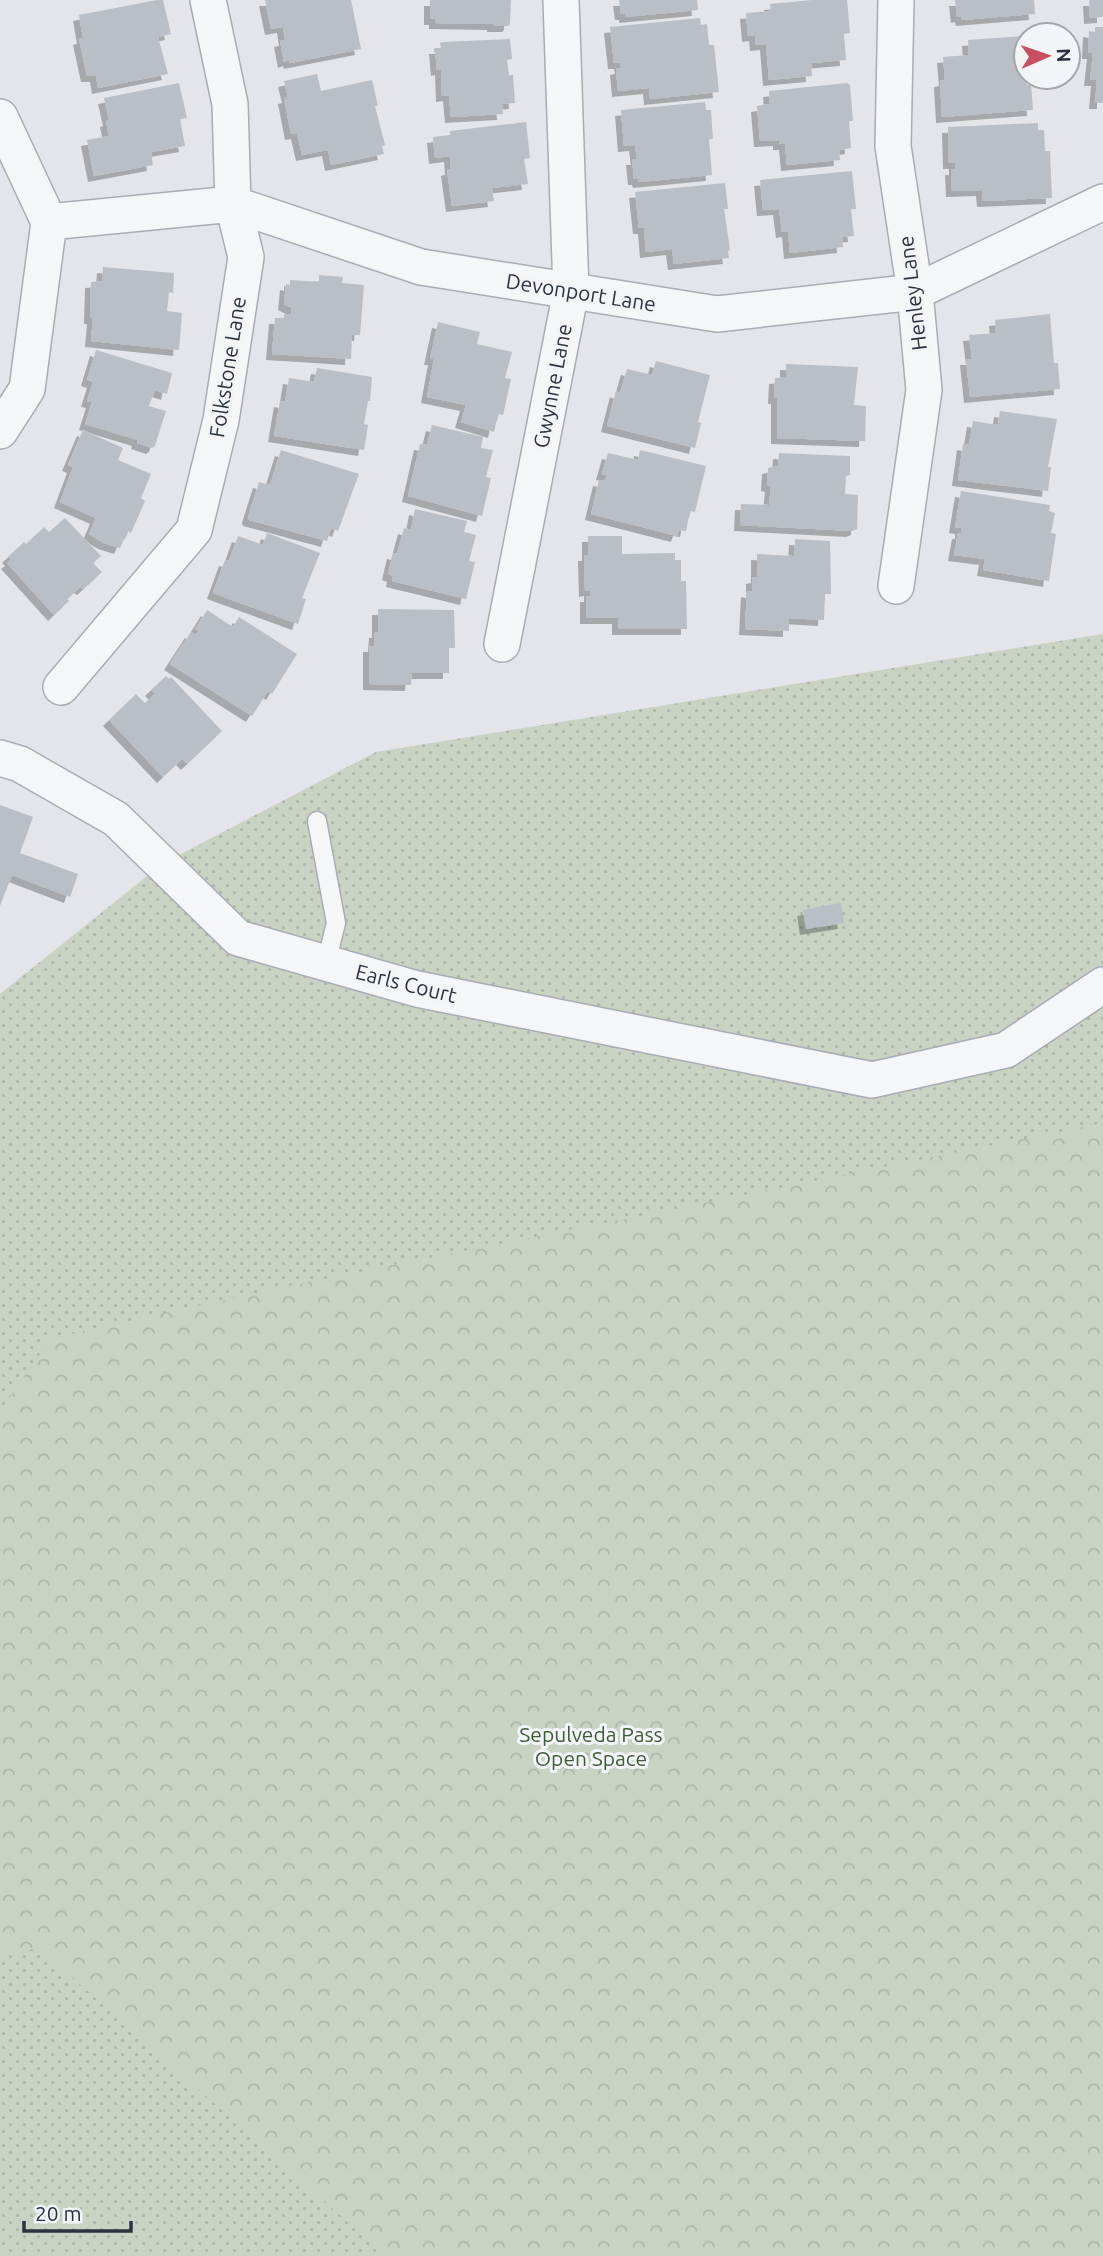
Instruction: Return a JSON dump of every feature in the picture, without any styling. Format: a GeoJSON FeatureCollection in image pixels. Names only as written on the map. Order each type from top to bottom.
{"type":"FeatureCollection","features":[{"type":"Feature","properties":{"kind":"street","name":"Folkstone Lane"},"geometry":{"type":"LineString","coordinates":[[61,687],[194,530],[221,420],[246,257],[233,204],[230,104],[208,0]]}},
{"type":"Feature","properties":{"kind":"street","name":"Gwynne Lane"},"geometry":{"type":"LineString","coordinates":[[502,644],[571,292],[561,0]]}},
{"type":"Feature","properties":{"kind":"street","name":"Henley Lane"},"geometry":{"type":"LineString","coordinates":[[896,0],[892,146],[915,292],[924,390],[896,586]]}},
{"type":"Feature","properties":{"kind":"street"},"geometry":{"type":"LineString","coordinates":[[0,117],[49,222],[27,389],[0,431]]}},
{"type":"Feature","properties":{"kind":"street","name":"Devonport Lane"},"geometry":{"type":"LineString","coordinates":[[49,222],[233,204],[421,267],[717,314],[915,292],[1103,202]]}},
{"type":"Feature","properties":{"kind":"street","name":"Earls Court"},"geometry":{"type":"LineString","coordinates":[[0,758],[20,764],[116,819],[238,938],[417,989],[872,1080],[1006,1050],[1103,985]]}},
{"type":"Feature","properties":{"kind":"lane"},"geometry":{"type":"LineString","coordinates":[[317,821],[335,923],[326,963]]}},
{"type":"Feature","properties":{"kind":"green space","name":"Sepulveda Pass Open Space"},"geometry":{"type":"Polygon","coordinates":[[[1103,634],[1103,2256],[0,2256],[0,994],[162,864],[376,752],[1103,634]]]}},
{"type":"Feature","properties":{"kind":"green space","name":"Sepulveda Pass Open Space"},"geometry":{"type":"Polygon","coordinates":[[[1103,1123],[1103,2256],[386,2256],[39,1948],[0,1956],[0,1411],[51,1338],[274,1289],[1103,1123]]]}},
{"type":"Feature","properties":{"kind":"building"},"geometry":{"type":"Polygon","coordinates":[[[163,0],[171,34],[158,37],[168,74],[98,88],[96,76],[87,76],[79,39],[83,38],[79,15],[163,0]]]}},
{"type":"Feature","properties":{"kind":"building"},"geometry":{"type":"Polygon","coordinates":[[[265,0],[351,0],[361,49],[284,62],[280,41],[285,40],[283,27],[271,29],[265,0]]]}},
{"type":"Feature","properties":{"kind":"building"},"geometry":{"type":"Polygon","coordinates":[[[430,0],[511,0],[510,24],[493,26],[435,23],[435,19],[430,19],[430,0]]]}},
{"type":"Feature","properties":{"kind":"building"},"geometry":{"type":"Polygon","coordinates":[[[619,0],[697,0],[698,10],[625,17],[625,14],[621,14],[619,0]]]}},
{"type":"Feature","properties":{"kind":"building"},"geometry":{"type":"Polygon","coordinates":[[[847,0],[850,33],[844,34],[846,60],[811,63],[812,76],[769,80],[766,44],[756,45],[755,35],[748,36],[746,13],[771,11],[770,4],[847,0]]]}},
{"type":"Feature","properties":{"kind":"building"},"geometry":{"type":"Polygon","coordinates":[[[955,0],[1034,0],[1035,14],[962,20],[961,16],[957,17],[955,0]]]}},
{"type":"Feature","properties":{"kind":"building"},"geometry":{"type":"Polygon","coordinates":[[[1089,0],[1103,0],[1103,17],[1090,18],[1089,0]]]}},
{"type":"Feature","properties":{"kind":"building"},"geometry":{"type":"Polygon","coordinates":[[[700,18],[701,25],[707,24],[709,45],[714,45],[719,92],[650,99],[649,88],[618,91],[616,69],[621,68],[620,63],[614,63],[610,27],[700,18]]]}},
{"type":"Feature","properties":{"kind":"building"},"geometry":{"type":"Polygon","coordinates":[[[1095,27],[1103,27],[1103,103],[1095,103],[1097,80],[1090,80],[1093,53],[1088,53],[1089,31],[1095,32],[1095,27]]]}},
{"type":"Feature","properties":{"kind":"building"},"geometry":{"type":"Polygon","coordinates":[[[1012,37],[1012,91],[1032,91],[1033,110],[942,117],[940,81],[945,80],[943,57],[969,55],[968,40],[1012,37]]]}},
{"type":"Feature","properties":{"kind":"building"},"geometry":{"type":"Polygon","coordinates":[[[510,39],[512,59],[507,60],[509,75],[513,75],[515,103],[502,104],[503,114],[451,117],[449,95],[442,96],[441,69],[437,70],[435,48],[441,48],[440,43],[444,42],[510,39]]]}},
{"type":"Feature","properties":{"kind":"building"},"geometry":{"type":"Polygon","coordinates":[[[317,74],[321,91],[372,80],[378,106],[375,106],[385,145],[382,146],[384,154],[331,165],[328,150],[302,155],[297,133],[291,134],[284,98],[288,97],[284,81],[317,74]]]}},
{"type":"Feature","properties":{"kind":"building"},"geometry":{"type":"Polygon","coordinates":[[[179,83],[187,118],[180,119],[185,146],[151,152],[153,165],[94,176],[87,140],[109,136],[104,98],[179,83]]]}},
{"type":"Feature","properties":{"kind":"building"},"geometry":{"type":"Polygon","coordinates":[[[847,83],[850,85],[853,121],[849,121],[851,148],[839,150],[840,160],[787,165],[785,144],[779,144],[779,140],[760,141],[757,106],[770,104],[769,91],[847,83]]]}},
{"type":"Feature","properties":{"kind":"building"},"geometry":{"type":"Polygon","coordinates":[[[705,102],[706,110],[711,110],[713,139],[709,139],[712,175],[639,182],[634,179],[632,159],[637,159],[635,145],[624,146],[621,110],[705,102]]]}},
{"type":"Feature","properties":{"kind":"building"},"geometry":{"type":"Polygon","coordinates":[[[526,122],[530,158],[524,159],[528,184],[492,188],[494,201],[452,206],[447,170],[451,169],[450,156],[435,158],[433,137],[450,135],[450,131],[526,122]]]}},
{"type":"Feature","properties":{"kind":"building"},"geometry":{"type":"Polygon","coordinates":[[[1038,123],[1038,130],[1044,130],[1045,151],[1050,151],[1052,198],[983,201],[982,190],[952,191],[951,169],[955,169],[955,163],[949,163],[948,127],[1038,123]]]}},
{"type":"Feature","properties":{"kind":"building"},"geometry":{"type":"Polygon","coordinates":[[[852,171],[856,209],[851,209],[854,236],[842,237],[843,247],[790,253],[788,231],[782,232],[779,209],[763,210],[760,180],[852,171]]]}},
{"type":"Feature","properties":{"kind":"building"},"geometry":{"type":"Polygon","coordinates":[[[725,183],[728,209],[724,209],[729,258],[674,264],[672,249],[646,252],[644,228],[639,228],[635,192],[725,183]]]}},
{"type":"Feature","properties":{"kind":"building"},"geometry":{"type":"Polygon","coordinates":[[[103,267],[174,273],[173,293],[169,292],[167,311],[182,313],[179,350],[91,341],[91,282],[102,281],[103,267]]]}},
{"type":"Feature","properties":{"kind":"building"},"geometry":{"type":"Polygon","coordinates":[[[319,275],[343,277],[342,283],[364,285],[360,335],[352,335],[351,359],[272,354],[275,318],[284,318],[284,314],[291,315],[292,308],[284,304],[286,284],[290,285],[290,280],[319,282],[319,275]]]}},
{"type":"Feature","properties":{"kind":"building"},"geometry":{"type":"Polygon","coordinates":[[[1050,314],[1054,363],[1058,363],[1060,389],[970,397],[966,359],[972,359],[969,335],[996,333],[995,320],[1050,314]]]}},
{"type":"Feature","properties":{"kind":"building"},"geometry":{"type":"Polygon","coordinates":[[[438,322],[480,332],[477,344],[512,352],[505,378],[511,379],[503,415],[498,414],[494,432],[461,422],[466,405],[427,397],[434,359],[430,359],[438,322]]]}},
{"type":"Feature","properties":{"kind":"building"},"geometry":{"type":"Polygon","coordinates":[[[96,350],[172,373],[167,394],[155,390],[149,406],[166,411],[152,448],[137,443],[138,440],[85,424],[92,402],[87,401],[93,382],[87,380],[96,350]]]}},
{"type":"Feature","properties":{"kind":"building"},"geometry":{"type":"Polygon","coordinates":[[[656,361],[710,375],[698,422],[701,423],[695,448],[607,426],[616,391],[620,393],[627,369],[652,375],[656,361]]]}},
{"type":"Feature","properties":{"kind":"building"},"geometry":{"type":"Polygon","coordinates":[[[786,364],[858,367],[854,405],[866,406],[865,441],[777,438],[775,378],[786,377],[786,364]]]}},
{"type":"Feature","properties":{"kind":"building"},"geometry":{"type":"Polygon","coordinates":[[[317,368],[372,377],[364,424],[368,425],[364,450],[274,436],[280,401],[285,402],[289,378],[314,382],[317,368]]]}},
{"type":"Feature","properties":{"kind":"building"},"geometry":{"type":"Polygon","coordinates":[[[1000,411],[1057,419],[1048,467],[1051,467],[1048,491],[958,480],[963,444],[969,445],[973,421],[998,425],[1000,411]]]}},
{"type":"Feature","properties":{"kind":"building"},"geometry":{"type":"Polygon","coordinates":[[[432,425],[483,437],[481,448],[493,450],[486,477],[491,478],[482,516],[408,496],[420,444],[427,445],[432,425]]]}},
{"type":"Feature","properties":{"kind":"building"},"geometry":{"type":"Polygon","coordinates":[[[83,430],[123,448],[118,460],[151,474],[141,498],[145,501],[131,533],[128,531],[120,548],[89,534],[96,518],[60,502],[73,467],[68,465],[83,430]]]}},
{"type":"Feature","properties":{"kind":"building"},"geometry":{"type":"Polygon","coordinates":[[[281,450],[359,474],[338,531],[331,528],[327,541],[249,520],[259,482],[270,485],[281,450]]]}},
{"type":"Feature","properties":{"kind":"building"},"geometry":{"type":"Polygon","coordinates":[[[640,450],[706,466],[695,512],[690,511],[686,531],[679,530],[677,536],[591,514],[599,480],[605,481],[607,475],[602,474],[608,453],[638,460],[640,450]]]}},
{"type":"Feature","properties":{"kind":"building"},"geometry":{"type":"Polygon","coordinates":[[[779,453],[850,456],[850,475],[846,476],[845,494],[858,495],[857,529],[852,531],[740,525],[741,504],[769,505],[771,486],[767,485],[768,468],[778,466],[779,453]]]}},
{"type":"Feature","properties":{"kind":"building"},"geometry":{"type":"Polygon","coordinates":[[[961,491],[1050,505],[1049,511],[1055,513],[1051,533],[1056,534],[1049,581],[983,570],[985,559],[954,555],[958,533],[961,533],[961,528],[955,527],[961,491]]]}},
{"type":"Feature","properties":{"kind":"building"},"geometry":{"type":"Polygon","coordinates":[[[415,509],[467,521],[464,532],[476,535],[469,561],[475,562],[466,599],[392,581],[393,576],[388,574],[393,553],[397,554],[404,528],[411,530],[415,509]]]}},
{"type":"Feature","properties":{"kind":"building"},"geometry":{"type":"Polygon","coordinates":[[[65,518],[101,556],[93,563],[102,572],[83,589],[80,587],[54,615],[7,563],[11,560],[8,557],[24,542],[26,544],[44,527],[49,532],[65,518]]]}},
{"type":"Feature","properties":{"kind":"building"},"geometry":{"type":"Polygon","coordinates":[[[267,533],[320,553],[302,598],[306,599],[298,624],[213,593],[225,560],[229,561],[238,536],[263,545],[267,533]]]}},
{"type":"Feature","properties":{"kind":"building"},"geometry":{"type":"Polygon","coordinates":[[[588,536],[622,536],[622,554],[675,553],[675,560],[681,560],[681,581],[686,581],[687,629],[618,629],[618,618],[586,618],[586,596],[590,596],[590,590],[585,591],[584,555],[588,555],[588,536]]]}},
{"type":"Feature","properties":{"kind":"building"},"geometry":{"type":"Polygon","coordinates":[[[795,539],[830,541],[831,594],[825,594],[824,620],[789,618],[789,631],[745,629],[747,591],[752,592],[752,578],[757,577],[757,554],[794,556],[795,539]]]}},
{"type":"Feature","properties":{"kind":"building"},"geometry":{"type":"Polygon","coordinates":[[[378,609],[454,610],[455,648],[449,648],[449,673],[412,673],[411,685],[369,684],[369,646],[374,646],[375,632],[378,632],[378,609]]]}},
{"type":"Feature","properties":{"kind":"building"},"geometry":{"type":"Polygon","coordinates":[[[207,610],[233,627],[239,617],[297,654],[272,694],[268,691],[252,716],[170,664],[191,632],[196,635],[199,631],[195,629],[207,610]]]}},
{"type":"Feature","properties":{"kind":"building"},"geometry":{"type":"Polygon","coordinates":[[[166,676],[169,679],[171,677],[222,731],[187,764],[182,759],[163,777],[109,720],[136,694],[145,703],[155,694],[151,690],[166,676]]]}},
{"type":"Feature","properties":{"kind":"building"},"geometry":{"type":"Polygon","coordinates":[[[0,805],[33,817],[20,853],[78,874],[70,897],[12,875],[0,906],[0,805]]]}},
{"type":"Feature","properties":{"kind":"building"},"geometry":{"type":"Polygon","coordinates":[[[841,903],[844,923],[806,929],[803,910],[841,903]]]}}]}
